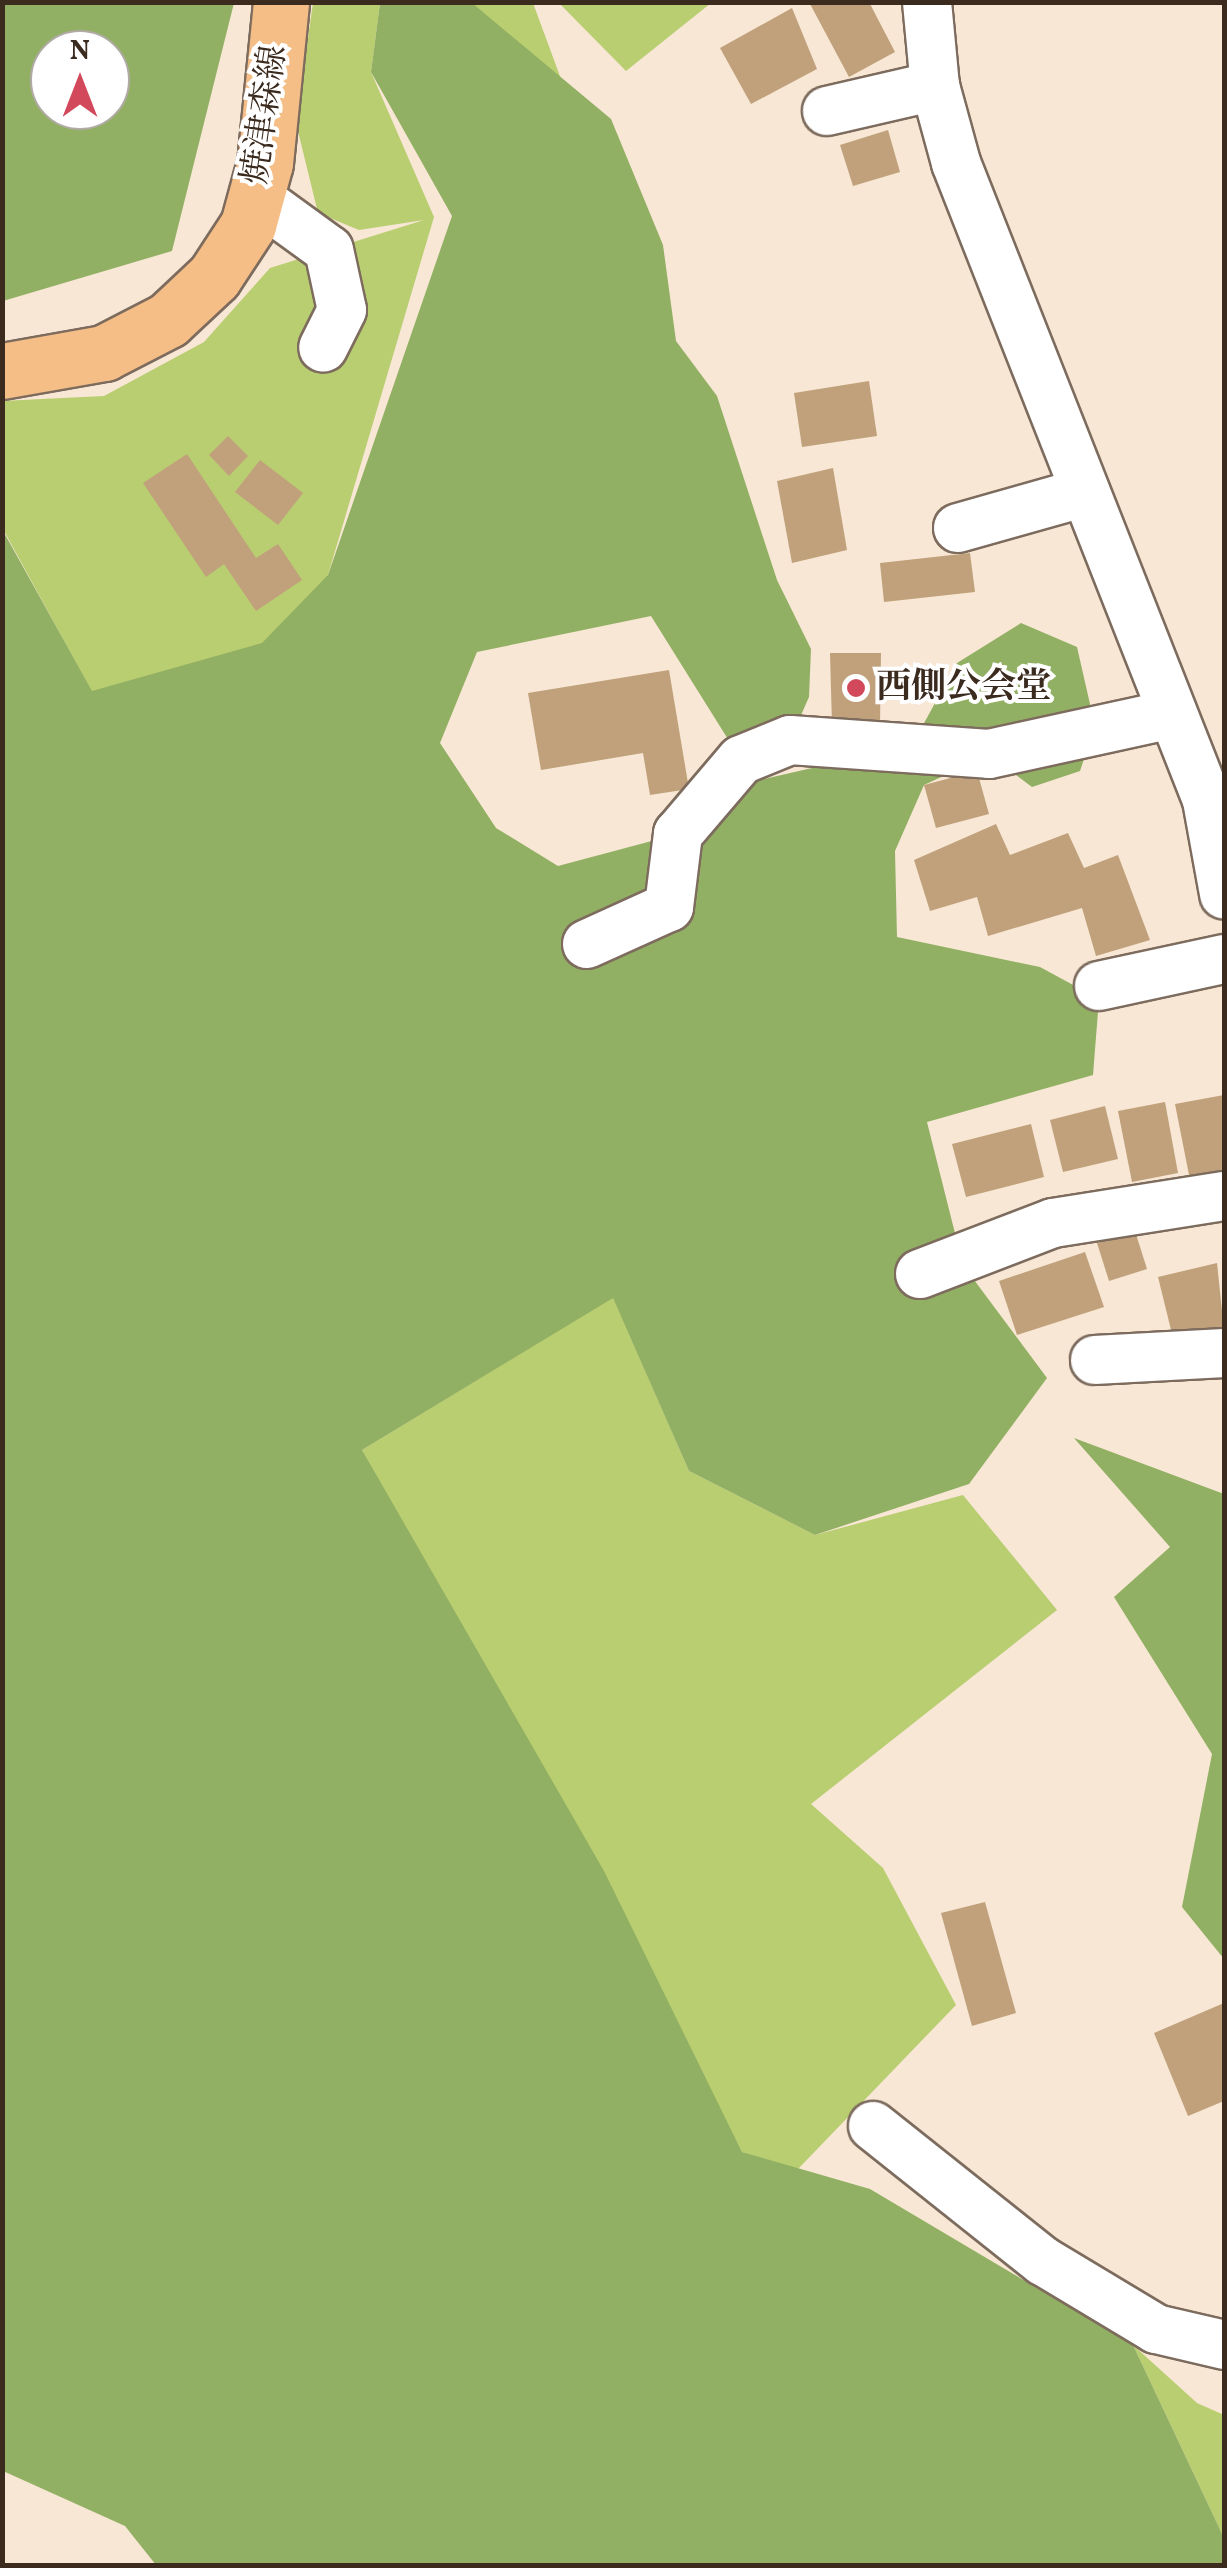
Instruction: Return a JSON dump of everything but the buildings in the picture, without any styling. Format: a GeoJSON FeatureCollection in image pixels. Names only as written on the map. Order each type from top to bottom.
{"type":"FeatureCollection","features":[{"type":"Feature","properties":{"kind":"main road","name":"焼津森線"},"geometry":{"type":"LineString","coordinates":[[2,371],[104,353],[168,320],[214,277],[256,197],[281,2]]}},
{"type":"Feature","properties":{"kind":"street"},"geometry":{"type":"LineString","coordinates":[[927,2],[934,86],[1085,492],[1206,800],[1224,894]]}},
{"type":"Feature","properties":{"kind":"street"},"geometry":{"type":"LineString","coordinates":[[827,111],[934,86]]}},
{"type":"Feature","properties":{"kind":"street"},"geometry":{"type":"LineString","coordinates":[[256,197],[329,250],[342,310],[323,348]]}},
{"type":"Feature","properties":{"kind":"street"},"geometry":{"type":"LineString","coordinates":[[958,528],[1085,492]]}},
{"type":"Feature","properties":{"kind":"street"},"geometry":{"type":"LineString","coordinates":[[587,944],[668,908],[678,834],[741,760],[790,740],[990,754],[1172,714]]}},
{"type":"Feature","properties":{"kind":"street"},"geometry":{"type":"LineString","coordinates":[[1099,986],[1224,959]]}},
{"type":"Feature","properties":{"kind":"street"},"geometry":{"type":"LineString","coordinates":[[920,1274],[1054,1222],[1224,1196]]}},
{"type":"Feature","properties":{"kind":"street"},"geometry":{"type":"LineString","coordinates":[[1095,1360],[1224,1353]]}},
{"type":"Feature","properties":{"kind":"street"},"geometry":{"type":"LineString","coordinates":[[873,2126],[1043,2261],[1156,2329],[1224,2345]]}},
{"type":"Feature","properties":{"kind":"green space"},"geometry":{"type":"Polygon","coordinates":[[[3,2],[234,3],[172,251],[3,301],[3,2]]]}},
{"type":"Feature","properties":{"kind":"green space"},"geometry":{"type":"Polygon","coordinates":[[[313,3],[380,3],[371,72],[434,217],[328,575],[281,657],[92,692],[3,529],[2,401],[104,396],[204,342],[270,268],[424,220],[359,230],[318,213],[296,123],[313,3]]]}},
{"type":"Feature","properties":{"kind":"green space"},"geometry":{"type":"Polygon","coordinates":[[[380,3],[472,3],[611,119],[663,245],[676,341],[717,396],[777,580],[811,649],[809,697],[790,740],[741,760],[651,616],[477,652],[440,743],[496,828],[558,866],[678,834],[725,788],[912,745],[957,663],[1021,623],[1077,647],[1095,726],[1080,771],[1032,787],[989,755],[924,785],[895,851],[897,937],[1040,967],[1099,999],[1093,1075],[927,1122],[963,1265],[1047,1378],[969,1484],[815,1535],[689,1471],[613,1298],[362,1450],[604,1871],[742,2152],[870,2189],[1133,2345],[1224,2538],[1224,2565],[156,2565],[125,2526],[3,2471],[2,529],[92,691],[262,643],[328,575],[452,216],[371,72],[380,3]]]}},
{"type":"Feature","properties":{"kind":"green space"},"geometry":{"type":"Polygon","coordinates":[[[472,3],[533,3],[561,79],[496,29],[472,3]]]}},
{"type":"Feature","properties":{"kind":"green space"},"geometry":{"type":"Polygon","coordinates":[[[559,3],[711,3],[626,71],[559,3]]]}},
{"type":"Feature","properties":{"kind":"green space"},"geometry":{"type":"Polygon","coordinates":[[[613,1297],[689,1471],[815,1535],[963,1495],[1057,1610],[811,1804],[883,1868],[956,2005],[798,2169],[742,2152],[362,1450],[613,1297]]]}},
{"type":"Feature","properties":{"kind":"green space"},"geometry":{"type":"Polygon","coordinates":[[[1074,1438],[1224,1494],[1224,1959],[1182,1907],[1212,1754],[1114,1597],[1170,1547],[1074,1438]]]}},
{"type":"Feature","properties":{"kind":"green space"},"geometry":{"type":"Polygon","coordinates":[[[1133,2345],[1197,2403],[1224,2415],[1224,2538],[1133,2345]]]}},
{"type":"Feature","properties":{"kind":"place","name":"西側公会堂"},"geometry":{"type":"Point","coordinates":[856,688]}}]}
